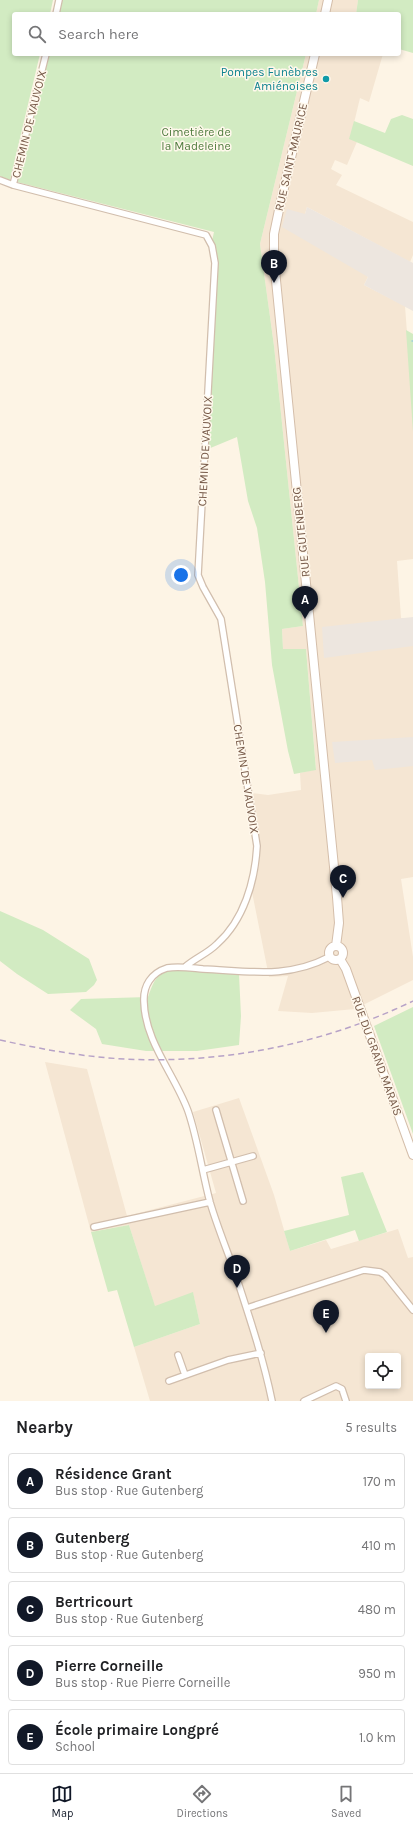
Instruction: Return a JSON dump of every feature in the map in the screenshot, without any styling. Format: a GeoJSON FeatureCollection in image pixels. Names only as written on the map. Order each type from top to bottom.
{"type":"FeatureCollection","features":[{"type":"Feature","properties":{"kind":"street"},"geometry":{"type":"LineString","coordinates":[[56,12],[59,0]]}},
{"type":"Feature","properties":{"kind":"street"},"geometry":{"type":"LineString","coordinates":[[325,12],[328,0]]}},
{"type":"Feature","properties":{"kind":"street","name":"CHEMIN DE VAUVOIX"},"geometry":{"type":"LineString","coordinates":[[45,56],[13,185],[206,235],[212,246],[215,263],[198,575],[221,619],[257,846],[256,868],[252,884],[237,920],[218,944],[184,967]]}},
{"type":"Feature","properties":{"kind":"street","name":"RUE SAINT-MAURICE"},"geometry":{"type":"LineString","coordinates":[[274,260],[274,234],[315,56]]}},
{"type":"Feature","properties":{"kind":"street"},"geometry":{"type":"LineString","coordinates":[[0,180],[13,185]]}},
{"type":"Feature","properties":{"kind":"street","name":"RUE GUTENBERG"},"geometry":{"type":"LineString","coordinates":[[274,260],[337,897],[339,923],[336,946]]}},
{"type":"Feature","properties":{"kind":"street"},"geometry":{"type":"LineString","coordinates":[[336,946],[343,952],[340,959],[334,960],[329,956],[330,950],[336,946]]}},
{"type":"Feature","properties":{"kind":"street"},"geometry":{"type":"LineString","coordinates":[[272,1401],[261,1353],[247,1308],[210,1202],[188,1110],[148,1028],[144,1011],[144,995],[148,982],[156,972],[167,968],[184,967],[285,972],[318,962],[329,956]]}},
{"type":"Feature","properties":{"kind":"street","name":"RUE DU GRAND MARAIS"},"geometry":{"type":"LineString","coordinates":[[340,959],[346,969],[413,1155]]}},
{"type":"Feature","properties":{"kind":"street"},"geometry":{"type":"LineString","coordinates":[[216,1110],[243,1201]]}},
{"type":"Feature","properties":{"kind":"street"},"geometry":{"type":"LineString","coordinates":[[203,1170],[253,1156]]}},
{"type":"Feature","properties":{"kind":"street"},"geometry":{"type":"LineString","coordinates":[[94,1227],[210,1202]]}},
{"type":"Feature","properties":{"kind":"street"},"geometry":{"type":"LineString","coordinates":[[247,1308],[364,1270],[380,1272],[385,1275],[413,1310]]}},
{"type":"Feature","properties":{"kind":"street"},"geometry":{"type":"LineString","coordinates":[[169,1381],[228,1360],[261,1353]]}},
{"type":"Feature","properties":{"kind":"street"},"geometry":{"type":"LineString","coordinates":[[178,1355],[185,1375]]}},
{"type":"Feature","properties":{"kind":"street"},"geometry":{"type":"LineString","coordinates":[[304,1401],[336,1386],[342,1389],[346,1401]]}},
{"type":"Feature","properties":{"kind":"shaded area"},"geometry":{"type":"Polygon","coordinates":[[[319,0],[358,0],[356,12],[316,12],[319,0]]]}},
{"type":"Feature","properties":{"kind":"shaded area"},"geometry":{"type":"Polygon","coordinates":[[[306,56],[382,56],[369,102],[360,98],[354,123],[359,137],[347,165],[335,160],[331,169],[342,175],[336,185],[413,222],[413,255],[410,262],[307,207],[305,214],[368,277],[364,285],[405,306],[413,414],[413,559],[397,561],[401,618],[413,618],[413,877],[401,879],[413,957],[413,980],[355,1009],[312,1013],[278,1011],[288,976],[269,977],[252,892],[259,866],[251,793],[268,795],[301,790],[300,773],[316,769],[306,649],[283,649],[282,629],[303,626],[274,346],[260,244],[306,56]]]}},
{"type":"Feature","properties":{"kind":"shaded area"},"geometry":{"type":"Polygon","coordinates":[[[307,207],[413,263],[413,311],[364,285],[368,277],[282,227],[287,209],[305,214],[307,207]]]}},
{"type":"Feature","properties":{"kind":"shaded area"},"geometry":{"type":"Polygon","coordinates":[[[413,617],[413,646],[324,658],[322,627],[413,617]]]}},
{"type":"Feature","properties":{"kind":"shaded area"},"geometry":{"type":"Polygon","coordinates":[[[413,737],[413,766],[375,770],[372,760],[335,763],[332,742],[413,737]]]}},
{"type":"Feature","properties":{"kind":"shaded area"},"geometry":{"type":"Polygon","coordinates":[[[45,1062],[87,1069],[127,1216],[216,1193],[193,1112],[239,1098],[274,1195],[290,1251],[326,1240],[331,1249],[398,1229],[408,1258],[413,1257],[413,1401],[150,1401],[134,1347],[200,1324],[193,1293],[155,1307],[129,1225],[91,1232],[45,1062]]]}},
{"type":"Feature","properties":{"kind":"green space"},"geometry":{"type":"Polygon","coordinates":[[[0,0],[53,0],[50,12],[12,12],[12,56],[40,56],[10,180],[0,176],[0,0]]]}},
{"type":"Feature","properties":{"kind":"green space"},"geometry":{"type":"Polygon","coordinates":[[[61,0],[319,0],[316,12],[58,12],[61,0]]]}},
{"type":"Feature","properties":{"kind":"green space"},"geometry":{"type":"Polygon","coordinates":[[[358,0],[413,0],[413,53],[401,50],[401,12],[356,12],[358,0]]]}},
{"type":"Feature","properties":{"kind":"green space","name":"Cimetière de la Madeleine"},"geometry":{"type":"Polygon","coordinates":[[[48,56],[306,56],[260,244],[274,346],[303,626],[282,629],[283,649],[306,649],[316,770],[294,774],[288,751],[272,665],[265,582],[257,528],[248,501],[237,437],[208,449],[216,266],[212,241],[214,232],[17,182],[48,56]]]}},
{"type":"Feature","properties":{"kind":"green space"},"geometry":{"type":"Polygon","coordinates":[[[402,115],[413,119],[413,166],[349,139],[354,121],[385,133],[391,119],[402,115]]]}},
{"type":"Feature","properties":{"kind":"green space"},"geometry":{"type":"Polygon","coordinates":[[[406,330],[413,334],[413,432],[406,330]]]}},
{"type":"Feature","properties":{"kind":"green space"},"geometry":{"type":"Polygon","coordinates":[[[0,911],[43,930],[89,959],[97,980],[94,985],[86,992],[48,994],[0,961],[0,911]]]}},
{"type":"Feature","properties":{"kind":"green space"},"geometry":{"type":"Polygon","coordinates":[[[180,969],[239,974],[241,1016],[239,1045],[197,1051],[146,1051],[102,1044],[96,1029],[70,1010],[81,999],[148,997],[158,976],[167,971],[180,969]]]}},
{"type":"Feature","properties":{"kind":"green space"},"geometry":{"type":"Polygon","coordinates":[[[413,1007],[413,1134],[374,1026],[413,1007]]]}},
{"type":"Feature","properties":{"kind":"green space"},"geometry":{"type":"Polygon","coordinates":[[[363,1172],[387,1232],[359,1241],[355,1230],[290,1251],[284,1231],[349,1215],[341,1177],[363,1172]]]}},
{"type":"Feature","properties":{"kind":"green space"},"geometry":{"type":"Polygon","coordinates":[[[129,1225],[155,1306],[193,1292],[200,1324],[134,1347],[117,1290],[108,1292],[91,1232],[129,1225]]]}},
{"type":"Feature","properties":{"kind":"railway"},"geometry":{"type":"LineString","coordinates":[[0,1040],[62,1052],[109,1058],[162,1060],[199,1058],[273,1048],[309,1040],[379,1016],[413,1001]]}},
{"type":"Feature","properties":{"kind":"place","name":"Pompes Funèbres Amiénoises"},"geometry":{"type":"Point","coordinates":[326,79]}},
{"type":"Feature","properties":{"kind":"place","name":"Gutenberg"},"geometry":{"type":"Point","coordinates":[274,283]}},
{"type":"Feature","properties":{"kind":"place","name":"Résidence Grant"},"geometry":{"type":"Point","coordinates":[305,619]}},
{"type":"Feature","properties":{"kind":"place","name":"Bertricourt"},"geometry":{"type":"Point","coordinates":[343,898]}},
{"type":"Feature","properties":{"kind":"place","name":"Pierre Corneille"},"geometry":{"type":"Point","coordinates":[237,1288]}},
{"type":"Feature","properties":{"kind":"place","name":"École primaire Longpré"},"geometry":{"type":"Point","coordinates":[326,1333]}}]}
